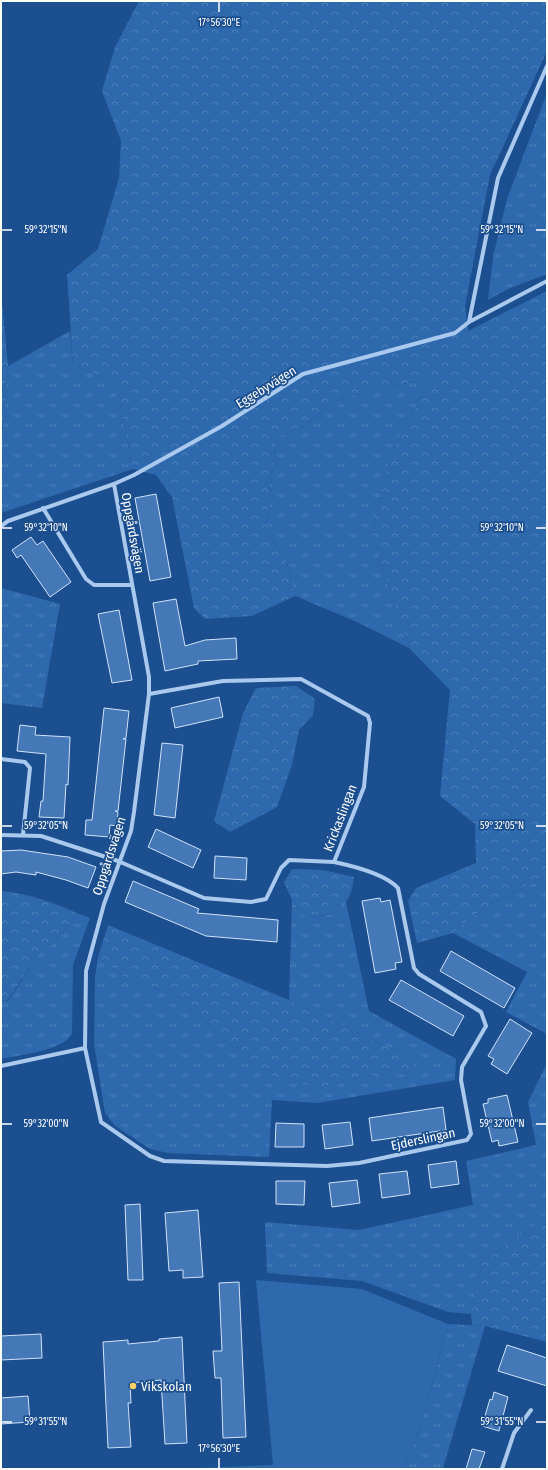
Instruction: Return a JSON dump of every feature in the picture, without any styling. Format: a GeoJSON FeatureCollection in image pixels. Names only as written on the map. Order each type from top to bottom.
{"type":"FeatureCollection","features":[{"type":"Feature","properties":{"kind":"street"},"geometry":{"type":"LineString","coordinates":[[469,322],[498,178],[547,66]]}},
{"type":"Feature","properties":{"kind":"street","name":"Eggebyvägen"},"geometry":{"type":"LineString","coordinates":[[1,526],[8,521],[114,484],[134,475],[222,426],[303,374],[455,333],[469,322],[547,281]]}},
{"type":"Feature","properties":{"kind":"street","name":"Oppgårdsvägen"},"geometry":{"type":"LineString","coordinates":[[85,1048],[86,971],[118,861],[130,831],[134,812],[149,694],[149,678],[114,484]]}},
{"type":"Feature","properties":{"kind":"street","name":"Oppgårdsvägen"},"geometry":{"type":"LineString","coordinates":[[43,508],[86,579],[94,586],[132,585]]}},
{"type":"Feature","properties":{"kind":"street","name":"Krickaslingan"},"geometry":{"type":"LineString","coordinates":[[118,861],[204,898],[252,902],[266,899],[281,868],[288,860],[334,862],[364,787],[370,723],[368,716],[301,679],[223,681],[149,694]]}},
{"type":"Feature","properties":{"kind":"street"},"geometry":{"type":"LineString","coordinates":[[1,759],[25,762],[30,768],[23,834]]}},
{"type":"Feature","properties":{"kind":"street"},"geometry":{"type":"LineString","coordinates":[[1,836],[23,834],[41,836],[118,861]]}},
{"type":"Feature","properties":{"kind":"street","name":"Ejderslingan"},"geometry":{"type":"LineString","coordinates":[[85,1048],[101,1122],[150,1156],[164,1161],[327,1166],[359,1163],[467,1140],[471,1134],[461,1080],[462,1067],[486,1026],[481,1012],[419,974],[414,968],[398,888],[392,882],[348,865],[334,862]]}},
{"type":"Feature","properties":{"kind":"street"},"geometry":{"type":"LineString","coordinates":[[1,1066],[85,1048]]}},
{"type":"Feature","properties":{"kind":"street"},"geometry":{"type":"LineString","coordinates":[[502,1469],[514,1433],[531,1410]]}},
{"type":"Feature","properties":{"kind":"green space"},"geometry":{"type":"Polygon","coordinates":[[[139,1],[547,1],[547,51],[490,175],[465,306],[468,331],[547,291],[547,875],[484,908],[453,933],[417,943],[408,901],[416,888],[476,863],[475,824],[440,796],[450,690],[409,648],[372,535],[390,455],[431,378],[378,389],[331,402],[306,425],[276,438],[267,521],[272,539],[286,559],[295,596],[252,616],[205,619],[194,608],[172,497],[156,475],[133,469],[116,383],[73,365],[67,275],[98,249],[119,178],[121,141],[102,91],[115,47],[139,1]]]}},
{"type":"Feature","properties":{"kind":"green space"},"geometry":{"type":"Polygon","coordinates":[[[547,93],[547,274],[508,289],[488,300],[493,257],[507,199],[547,93]]]}},
{"type":"Feature","properties":{"kind":"green space"},"geometry":{"type":"Polygon","coordinates":[[[1,291],[8,366],[1,446],[1,291]]]}},
{"type":"Feature","properties":{"kind":"green space"},"geometry":{"type":"Polygon","coordinates":[[[70,331],[73,365],[116,383],[133,469],[1,513],[1,446],[8,366],[70,331]]]}},
{"type":"Feature","properties":{"kind":"green space"},"geometry":{"type":"Polygon","coordinates":[[[431,378],[390,455],[372,535],[409,648],[357,622],[295,596],[286,559],[272,539],[267,521],[276,438],[306,425],[331,402],[378,389],[431,378]]]}},
{"type":"Feature","properties":{"kind":"green space"},"geometry":{"type":"Polygon","coordinates":[[[1,588],[60,604],[42,708],[1,703],[1,588]]]}},
{"type":"Feature","properties":{"kind":"green space"},"geometry":{"type":"Polygon","coordinates":[[[296,686],[315,699],[313,715],[299,730],[292,765],[277,807],[230,832],[214,821],[243,713],[256,688],[296,686]]]}},
{"type":"Feature","properties":{"kind":"green space"},"geometry":{"type":"Polygon","coordinates":[[[292,869],[323,870],[354,877],[349,897],[345,904],[332,913],[304,916],[292,900],[284,882],[292,869]]]}},
{"type":"Feature","properties":{"kind":"green space"},"geometry":{"type":"Polygon","coordinates":[[[547,875],[547,1034],[506,1012],[527,972],[453,933],[484,908],[547,875]]]}},
{"type":"Feature","properties":{"kind":"green space"},"geometry":{"type":"Polygon","coordinates":[[[1,891],[40,899],[77,913],[54,943],[42,949],[8,1000],[1,1002],[1,891]]]}},
{"type":"Feature","properties":{"kind":"green space"},"geometry":{"type":"Polygon","coordinates":[[[292,900],[304,916],[327,915],[336,911],[346,902],[369,1011],[456,1059],[455,1080],[317,1103],[272,1100],[269,1157],[168,1153],[150,1149],[114,1125],[105,1113],[94,1044],[95,977],[98,957],[126,978],[181,998],[232,1047],[317,1088],[356,1078],[410,1073],[415,1060],[289,1000],[292,900]]]}},
{"type":"Feature","properties":{"kind":"green space"},"geometry":{"type":"Polygon","coordinates":[[[77,913],[90,918],[73,965],[72,1034],[60,1045],[29,1054],[1,1059],[1,1002],[9,1000],[42,949],[54,943],[77,913]]]}},
{"type":"Feature","properties":{"kind":"green space"},"geometry":{"type":"Polygon","coordinates":[[[108,925],[289,1000],[415,1060],[410,1073],[356,1078],[317,1088],[267,1074],[232,1047],[181,998],[126,978],[98,957],[108,925]]]}},
{"type":"Feature","properties":{"kind":"green space"},"geometry":{"type":"Polygon","coordinates":[[[547,1063],[547,1213],[537,1224],[483,1261],[471,1314],[448,1312],[362,1281],[267,1273],[265,1222],[359,1230],[473,1205],[466,1161],[536,1145],[528,1102],[547,1063]]]}},
{"type":"Feature","properties":{"kind":"green space"},"geometry":{"type":"Polygon","coordinates":[[[547,1213],[547,1342],[485,1326],[472,1325],[471,1314],[483,1261],[537,1224],[547,1213]]]}},
{"type":"Feature","properties":{"kind":"green space"},"geometry":{"type":"Polygon","coordinates":[[[256,1280],[362,1289],[448,1324],[421,1424],[407,1460],[400,1469],[177,1469],[273,1465],[256,1280]]]}},
{"type":"Feature","properties":{"kind":"green space"},"geometry":{"type":"Polygon","coordinates":[[[448,1324],[485,1326],[443,1468],[400,1469],[407,1460],[421,1424],[448,1324]]]}},
{"type":"Feature","properties":{"kind":"building"},"geometry":{"type":"Polygon","coordinates":[[[156,494],[171,577],[150,581],[135,498],[156,494]]]}},
{"type":"Feature","properties":{"kind":"building"},"geometry":{"type":"Polygon","coordinates":[[[31,537],[37,545],[43,541],[71,582],[50,597],[21,555],[17,558],[12,550],[31,537]]]}},
{"type":"Feature","properties":{"kind":"building"},"geometry":{"type":"Polygon","coordinates":[[[176,599],[185,646],[205,640],[236,638],[237,659],[198,661],[198,664],[165,671],[153,603],[176,599]]]}},
{"type":"Feature","properties":{"kind":"building"},"geometry":{"type":"Polygon","coordinates":[[[119,610],[132,680],[112,683],[98,614],[119,610]]]}},
{"type":"Feature","properties":{"kind":"building"},"geometry":{"type":"Polygon","coordinates":[[[219,697],[223,717],[175,728],[171,708],[219,697]]]}},
{"type":"Feature","properties":{"kind":"building"},"geometry":{"type":"Polygon","coordinates":[[[104,708],[129,711],[126,738],[123,739],[126,739],[118,811],[115,811],[118,812],[117,826],[110,825],[109,837],[85,835],[86,820],[92,820],[104,708]]]}},
{"type":"Feature","properties":{"kind":"building"},"geometry":{"type":"Polygon","coordinates":[[[20,725],[36,727],[35,735],[70,737],[68,785],[66,784],[64,818],[39,817],[41,801],[43,801],[46,754],[17,751],[20,725]]]}},
{"type":"Feature","properties":{"kind":"building"},"geometry":{"type":"Polygon","coordinates":[[[162,743],[183,745],[175,818],[154,815],[162,743]]]}},
{"type":"Feature","properties":{"kind":"building"},"geometry":{"type":"Polygon","coordinates":[[[156,829],[201,850],[193,868],[148,847],[156,829]]]}},
{"type":"Feature","properties":{"kind":"building"},"geometry":{"type":"Polygon","coordinates":[[[21,850],[68,857],[96,867],[88,888],[36,872],[36,875],[16,872],[1,874],[1,851],[21,850]]]}},
{"type":"Feature","properties":{"kind":"building"},"geometry":{"type":"Polygon","coordinates":[[[215,856],[247,858],[246,880],[214,878],[215,856]]]}},
{"type":"Feature","properties":{"kind":"building"},"geometry":{"type":"Polygon","coordinates":[[[133,881],[199,909],[197,913],[278,920],[277,942],[206,936],[125,902],[133,881]]]}},
{"type":"Feature","properties":{"kind":"building"},"geometry":{"type":"Polygon","coordinates":[[[380,898],[381,902],[390,900],[402,962],[395,963],[396,969],[375,973],[362,901],[380,898]]]}},
{"type":"Feature","properties":{"kind":"building"},"geometry":{"type":"Polygon","coordinates":[[[451,951],[515,988],[504,1008],[440,971],[451,951]]]}},
{"type":"Feature","properties":{"kind":"building"},"geometry":{"type":"Polygon","coordinates":[[[401,980],[464,1016],[453,1036],[389,1000],[401,980]]]}},
{"type":"Feature","properties":{"kind":"building"},"geometry":{"type":"Polygon","coordinates":[[[510,1019],[532,1033],[507,1074],[491,1064],[494,1059],[488,1056],[510,1019]]]}},
{"type":"Feature","properties":{"kind":"building"},"geometry":{"type":"Polygon","coordinates":[[[507,1095],[518,1142],[499,1146],[498,1140],[492,1142],[483,1104],[488,1103],[488,1099],[507,1095]]]}},
{"type":"Feature","properties":{"kind":"building"},"geometry":{"type":"Polygon","coordinates":[[[443,1107],[446,1130],[372,1141],[369,1118],[443,1107]]]}},
{"type":"Feature","properties":{"kind":"building"},"geometry":{"type":"Polygon","coordinates":[[[350,1122],[353,1145],[325,1149],[322,1125],[350,1122]]]}},
{"type":"Feature","properties":{"kind":"building"},"geometry":{"type":"Polygon","coordinates":[[[276,1123],[304,1124],[304,1147],[275,1147],[276,1123]]]}},
{"type":"Feature","properties":{"kind":"building"},"geometry":{"type":"Polygon","coordinates":[[[456,1161],[459,1184],[431,1188],[428,1165],[456,1161]]]}},
{"type":"Feature","properties":{"kind":"building"},"geometry":{"type":"Polygon","coordinates":[[[407,1171],[410,1194],[382,1198],[379,1174],[407,1171]]]}},
{"type":"Feature","properties":{"kind":"building"},"geometry":{"type":"Polygon","coordinates":[[[357,1180],[360,1203],[332,1207],[329,1183],[357,1180]]]}},
{"type":"Feature","properties":{"kind":"building"},"geometry":{"type":"Polygon","coordinates":[[[276,1181],[305,1181],[304,1205],[276,1204],[276,1181]]]}},
{"type":"Feature","properties":{"kind":"building"},"geometry":{"type":"Polygon","coordinates":[[[140,1204],[143,1280],[128,1280],[125,1205],[140,1204]]]}},
{"type":"Feature","properties":{"kind":"building"},"geometry":{"type":"Polygon","coordinates":[[[198,1210],[203,1277],[183,1278],[183,1270],[169,1271],[165,1213],[198,1210]]]}},
{"type":"Feature","properties":{"kind":"building"},"geometry":{"type":"Polygon","coordinates":[[[239,1282],[246,1437],[223,1438],[221,1378],[215,1378],[213,1351],[222,1351],[219,1283],[239,1282]]]}},
{"type":"Feature","properties":{"kind":"building"},"geometry":{"type":"Polygon","coordinates":[[[41,1334],[42,1358],[1,1360],[1,1336],[41,1334]]]}},
{"type":"Feature","properties":{"kind":"building"},"geometry":{"type":"Polygon","coordinates":[[[182,1337],[187,1443],[165,1444],[161,1380],[130,1383],[131,1403],[128,1403],[131,1447],[108,1448],[103,1342],[128,1340],[128,1344],[182,1337]]]}},
{"type":"Feature","properties":{"kind":"building"},"geometry":{"type":"Polygon","coordinates":[[[507,1345],[547,1358],[547,1386],[498,1371],[507,1345]]]}},
{"type":"Feature","properties":{"kind":"building"},"geometry":{"type":"Polygon","coordinates":[[[494,1392],[508,1397],[499,1431],[482,1426],[490,1399],[492,1400],[494,1392]]]}},
{"type":"Feature","properties":{"kind":"building"},"geometry":{"type":"Polygon","coordinates":[[[28,1396],[30,1422],[1,1424],[1,1398],[28,1396]]]}},
{"type":"Feature","properties":{"kind":"building"},"geometry":{"type":"Polygon","coordinates":[[[472,1449],[485,1452],[479,1469],[466,1469],[472,1449]]]}},
{"type":"Feature","properties":{"kind":"place","name":"Vikskolan"},"geometry":{"type":"Point","coordinates":[133,1386]}}]}
